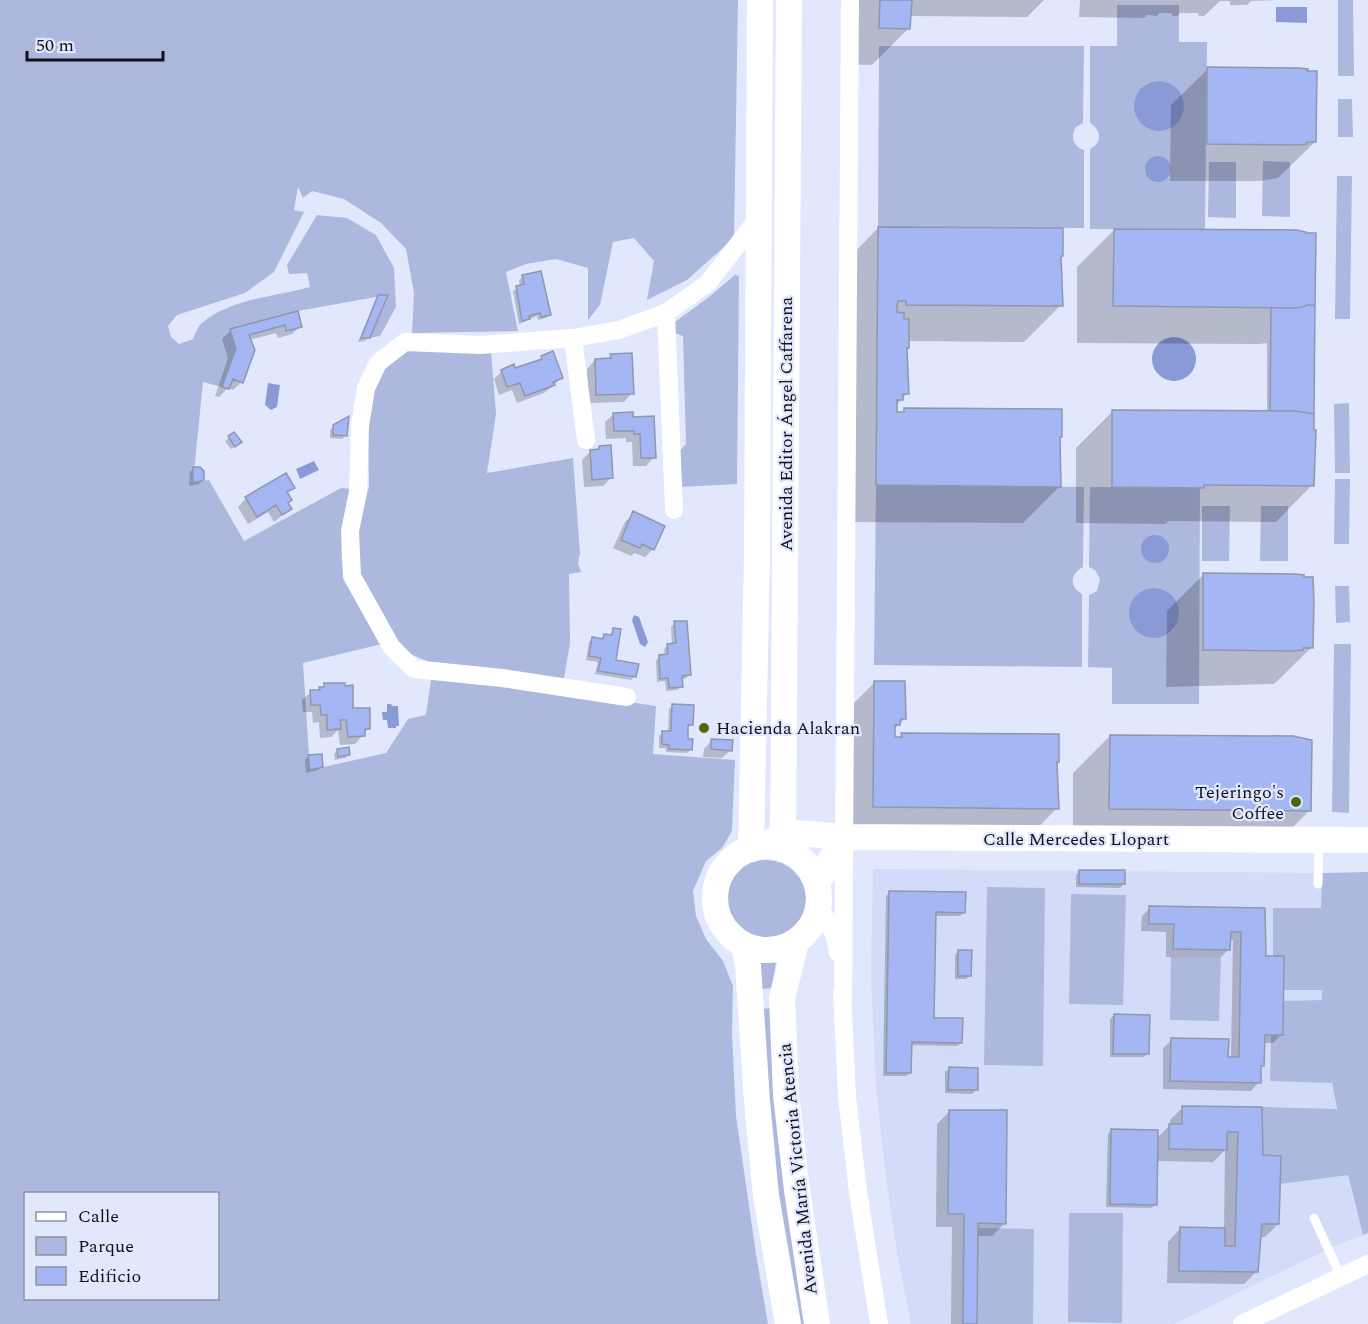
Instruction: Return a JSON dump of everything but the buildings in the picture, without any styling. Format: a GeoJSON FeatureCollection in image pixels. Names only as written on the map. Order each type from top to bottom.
{"type":"FeatureCollection","features":[{"type":"Feature","properties":{"kind":"main road","name":"Avenida Editor Ángel Caffarena"},"geometry":{"type":"LineString","coordinates":[[760,0],[757,554],[771,844]]}},
{"type":"Feature","properties":{"kind":"main road","name":"Avenida Editor Ángel Caffarena"},"geometry":{"type":"LineString","coordinates":[[771,844],[789,0]]}},
{"type":"Feature","properties":{"kind":"main road","name":"Calle Mercedes Llopart"},"geometry":{"type":"LineString","coordinates":[[771,844],[844,837],[1368,840]]}},
{"type":"Feature","properties":{"kind":"main road"},"geometry":{"type":"LineString","coordinates":[[818,895],[805,862],[771,844],[737,856],[726,866],[718,880],[715,895],[716,910],[722,925],[744,946],[770,951],[796,942],[811,927],[818,895],[844,837]]}},
{"type":"Feature","properties":{"kind":"main road","name":"Avenida María Victoria Atencia"},"geometry":{"type":"LineString","coordinates":[[796,942],[782,998],[786,1095],[797,1190],[818,1324]]}},
{"type":"Feature","properties":{"kind":"main road","name":"Avenida María Victoria Atencia"},"geometry":{"type":"LineString","coordinates":[[744,946],[748,966],[766,1196],[788,1324]]}},
{"type":"Feature","properties":{"kind":"street"},"geometry":{"type":"LineString","coordinates":[[850,0],[843,1002],[848,1106],[858,1192],[879,1324]]}},
{"type":"Feature","properties":{"kind":"street"},"geometry":{"type":"LineString","coordinates":[[627,697],[502,678],[414,669],[392,648],[352,576],[350,531],[358,492],[360,426],[366,388],[378,363],[405,342],[480,345],[573,338],[619,330],[666,313],[708,283],[759,217]]}},
{"type":"Feature","properties":{"kind":"street"},"geometry":{"type":"LineString","coordinates":[[666,313],[674,510]]}},
{"type":"Feature","properties":{"kind":"street"},"geometry":{"type":"LineString","coordinates":[[573,338],[586,440]]}},
{"type":"Feature","properties":{"kind":"street"},"geometry":{"type":"LineString","coordinates":[[818,895],[835,936],[843,1002]]}},
{"type":"Feature","properties":{"kind":"street"},"geometry":{"type":"LineString","coordinates":[[1242,1324],[1368,1264]]}},
{"type":"Feature","properties":{"kind":"lane"},"geometry":{"type":"LineString","coordinates":[[1318,884],[1319,840]]}},
{"type":"Feature","properties":{"kind":"lane"},"geometry":{"type":"LineString","coordinates":[[1314,1218],[1341,1277]]}},
{"type":"Feature","properties":{"kind":"shaded area"},"geometry":{"type":"Polygon","coordinates":[[[1276,7],[1307,7],[1307,23],[1276,22],[1276,7]]]}},
{"type":"Feature","properties":{"kind":"shaded area"},"geometry":{"type":"Polygon","coordinates":[[[1159,81],[1168,83],[1179,92],[1184,106],[1182,115],[1173,126],[1159,131],[1150,129],[1139,120],[1134,106],[1136,97],[1145,86],[1159,81]]]}},
{"type":"Feature","properties":{"kind":"shaded area"},"geometry":{"type":"Polygon","coordinates":[[[1158,156],[1168,159],[1171,169],[1168,179],[1158,182],[1148,179],[1145,169],[1148,159],[1158,156]]]}},
{"type":"Feature","properties":{"kind":"shaded area"},"geometry":{"type":"Polygon","coordinates":[[[1174,337],[1190,343],[1196,359],[1190,375],[1174,381],[1158,375],[1152,359],[1158,343],[1174,337]]]}},
{"type":"Feature","properties":{"kind":"shaded area"},"geometry":{"type":"Polygon","coordinates":[[[268,383],[280,385],[277,407],[271,410],[265,405],[268,383]]]}},
{"type":"Feature","properties":{"kind":"shaded area"},"geometry":{"type":"Polygon","coordinates":[[[314,461],[319,470],[300,479],[296,469],[314,461]]]}},
{"type":"Feature","properties":{"kind":"shaded area"},"geometry":{"type":"Polygon","coordinates":[[[1155,535],[1165,539],[1169,549],[1165,559],[1155,563],[1145,559],[1141,549],[1145,539],[1155,535]]]}},
{"type":"Feature","properties":{"kind":"shaded area"},"geometry":{"type":"Polygon","coordinates":[[[1154,588],[1163,590],[1174,599],[1179,613],[1177,622],[1168,633],[1154,638],[1145,636],[1134,627],[1129,613],[1131,604],[1140,593],[1154,588]]]}},
{"type":"Feature","properties":{"kind":"shaded area"},"geometry":{"type":"Polygon","coordinates":[[[634,615],[639,617],[648,642],[645,647],[640,644],[632,620],[634,615]]]}},
{"type":"Feature","properties":{"kind":"shaded area"},"geometry":{"type":"Polygon","coordinates":[[[387,704],[398,706],[399,726],[396,728],[388,728],[387,720],[383,720],[382,712],[387,712],[387,704]]]}},
{"type":"Feature","properties":{"kind":"shaded area"},"geometry":{"type":"Polygon","coordinates":[[[873,869],[1322,873],[1322,1027],[1349,1182],[1363,1235],[1328,1249],[1174,1324],[911,1324],[898,1259],[876,1088],[871,975],[873,869]]]}},
{"type":"Feature","properties":{"kind":"green space"},"geometry":{"type":"Polygon","coordinates":[[[0,0],[738,0],[734,238],[687,280],[647,300],[654,261],[634,238],[613,242],[600,305],[588,320],[588,268],[556,259],[526,264],[506,272],[518,331],[412,333],[414,293],[406,249],[381,223],[344,199],[312,191],[303,198],[298,187],[294,210],[304,212],[274,272],[245,293],[177,315],[168,326],[171,337],[179,344],[193,339],[202,323],[226,308],[254,299],[310,287],[307,273],[289,274],[287,265],[317,215],[347,218],[376,235],[394,268],[396,307],[380,336],[370,338],[387,295],[298,311],[230,329],[236,349],[222,387],[203,382],[193,482],[209,480],[244,541],[341,488],[353,489],[343,539],[343,567],[355,597],[386,643],[303,663],[310,770],[386,753],[408,719],[426,715],[431,680],[474,680],[656,706],[653,754],[735,760],[732,831],[722,848],[706,861],[693,891],[696,916],[706,939],[723,961],[733,986],[732,1034],[736,1116],[768,1324],[0,1324],[0,0]]]}},
{"type":"Feature","properties":{"kind":"green space"},"geometry":{"type":"Polygon","coordinates":[[[1338,0],[1353,0],[1354,76],[1338,76],[1338,0]]]}},
{"type":"Feature","properties":{"kind":"green space"},"geometry":{"type":"Polygon","coordinates":[[[1117,5],[1179,5],[1179,42],[1207,42],[1205,230],[1090,229],[1090,149],[1097,144],[1099,137],[1097,130],[1090,123],[1090,46],[1117,46],[1117,5]],[[1157,81],[1147,85],[1136,100],[1135,110],[1138,118],[1143,125],[1152,130],[1172,127],[1182,113],[1181,96],[1168,83],[1157,81]]]}},
{"type":"Feature","properties":{"kind":"green space"},"geometry":{"type":"Polygon","coordinates":[[[879,46],[1084,46],[1083,123],[1076,127],[1073,138],[1075,144],[1084,150],[1084,228],[878,227],[879,46]]]}},
{"type":"Feature","properties":{"kind":"green space"},"geometry":{"type":"Polygon","coordinates":[[[1338,99],[1352,99],[1353,137],[1338,137],[1338,99]]]}},
{"type":"Feature","properties":{"kind":"green space"},"geometry":{"type":"Polygon","coordinates":[[[1263,161],[1290,162],[1290,217],[1262,216],[1263,161]]]}},
{"type":"Feature","properties":{"kind":"green space"},"geometry":{"type":"Polygon","coordinates":[[[1209,162],[1236,162],[1236,218],[1208,217],[1209,162]]]}},
{"type":"Feature","properties":{"kind":"green space"},"geometry":{"type":"Polygon","coordinates":[[[1337,176],[1352,176],[1350,319],[1335,319],[1337,176]]]}},
{"type":"Feature","properties":{"kind":"green space"},"geometry":{"type":"Polygon","coordinates":[[[735,275],[739,276],[737,484],[679,487],[677,454],[686,444],[683,336],[674,333],[675,322],[735,275]]]}},
{"type":"Feature","properties":{"kind":"green space"},"geometry":{"type":"Polygon","coordinates":[[[418,347],[491,351],[496,414],[487,473],[573,458],[580,553],[578,563],[581,572],[569,574],[570,643],[563,684],[432,663],[410,654],[389,630],[358,573],[356,529],[369,487],[368,403],[376,374],[397,355],[418,347]]]}},
{"type":"Feature","properties":{"kind":"green space"},"geometry":{"type":"Polygon","coordinates":[[[1349,403],[1350,473],[1335,473],[1334,404],[1349,403]]]}},
{"type":"Feature","properties":{"kind":"green space"},"geometry":{"type":"Polygon","coordinates":[[[1335,479],[1350,479],[1349,544],[1334,544],[1335,479]]]}},
{"type":"Feature","properties":{"kind":"green space"},"geometry":{"type":"Polygon","coordinates":[[[876,485],[1084,487],[1083,567],[1076,573],[1073,580],[1075,588],[1082,594],[1082,667],[874,665],[876,485]]]}},
{"type":"Feature","properties":{"kind":"green space"},"geometry":{"type":"Polygon","coordinates":[[[1090,487],[1200,488],[1199,704],[1112,704],[1112,668],[1088,667],[1089,595],[1097,591],[1100,579],[1095,570],[1089,567],[1090,487]],[[1157,535],[1142,545],[1142,554],[1165,539],[1157,535]],[[1157,588],[1142,592],[1133,602],[1132,622],[1136,629],[1151,635],[1164,636],[1169,634],[1177,623],[1179,613],[1172,597],[1166,591],[1157,588]]]}},
{"type":"Feature","properties":{"kind":"green space"},"geometry":{"type":"Polygon","coordinates":[[[1202,506],[1230,506],[1229,561],[1202,561],[1202,506]]]}},
{"type":"Feature","properties":{"kind":"green space"},"geometry":{"type":"Polygon","coordinates":[[[1261,506],[1288,506],[1288,561],[1260,561],[1261,506]]]}},
{"type":"Feature","properties":{"kind":"green space"},"geometry":{"type":"Polygon","coordinates":[[[1335,586],[1349,586],[1350,622],[1336,623],[1335,586]]]}},
{"type":"Feature","properties":{"kind":"green space"},"geometry":{"type":"Polygon","coordinates":[[[1334,644],[1351,644],[1349,813],[1332,812],[1334,644]]]}},
{"type":"Feature","properties":{"kind":"green space"},"geometry":{"type":"Polygon","coordinates":[[[766,860],[781,863],[794,872],[803,885],[806,900],[803,915],[794,928],[781,937],[766,940],[751,937],[738,928],[729,915],[726,900],[729,885],[738,872],[751,863],[766,860]]]}},
{"type":"Feature","properties":{"kind":"green space"},"geometry":{"type":"Polygon","coordinates":[[[1368,872],[1368,1233],[1363,1235],[1348,1175],[1280,1184],[1281,1156],[1263,1155],[1262,1107],[1337,1109],[1332,1083],[1270,1081],[1271,1035],[1283,1035],[1283,1001],[1322,1000],[1322,990],[1283,990],[1284,956],[1273,956],[1273,908],[1321,908],[1322,873],[1368,872]]]}},
{"type":"Feature","properties":{"kind":"green space"},"geometry":{"type":"Polygon","coordinates":[[[987,887],[1045,888],[1043,1066],[984,1065],[987,887]]]}},
{"type":"Feature","properties":{"kind":"green space"},"geometry":{"type":"Polygon","coordinates":[[[1071,894],[1126,895],[1123,1005],[1069,1004],[1071,894]]]}},
{"type":"Feature","properties":{"kind":"green space"},"geometry":{"type":"Polygon","coordinates":[[[1171,957],[1221,958],[1219,1021],[1170,1020],[1171,957]]]}},
{"type":"Feature","properties":{"kind":"green space"},"geometry":{"type":"Polygon","coordinates":[[[776,962],[772,988],[761,989],[757,963],[776,962]]]}},
{"type":"Feature","properties":{"kind":"green space"},"geometry":{"type":"Polygon","coordinates":[[[771,1008],[808,1324],[797,1324],[777,1200],[762,1009],[771,1008]]]}},
{"type":"Feature","properties":{"kind":"green space"},"geometry":{"type":"Polygon","coordinates":[[[1069,1213],[1123,1213],[1122,1323],[1068,1322],[1069,1213]]]}},
{"type":"Feature","properties":{"kind":"green space"},"geometry":{"type":"Polygon","coordinates":[[[978,1228],[1034,1229],[1033,1324],[977,1324],[978,1228]]]}},
{"type":"Feature","properties":{"kind":"place","name":"Hacienda Alakran"},"geometry":{"type":"Point","coordinates":[704,728]}},
{"type":"Feature","properties":{"kind":"place","name":"Tejeringo's Coffee"},"geometry":{"type":"Point","coordinates":[1296,802]}}]}
